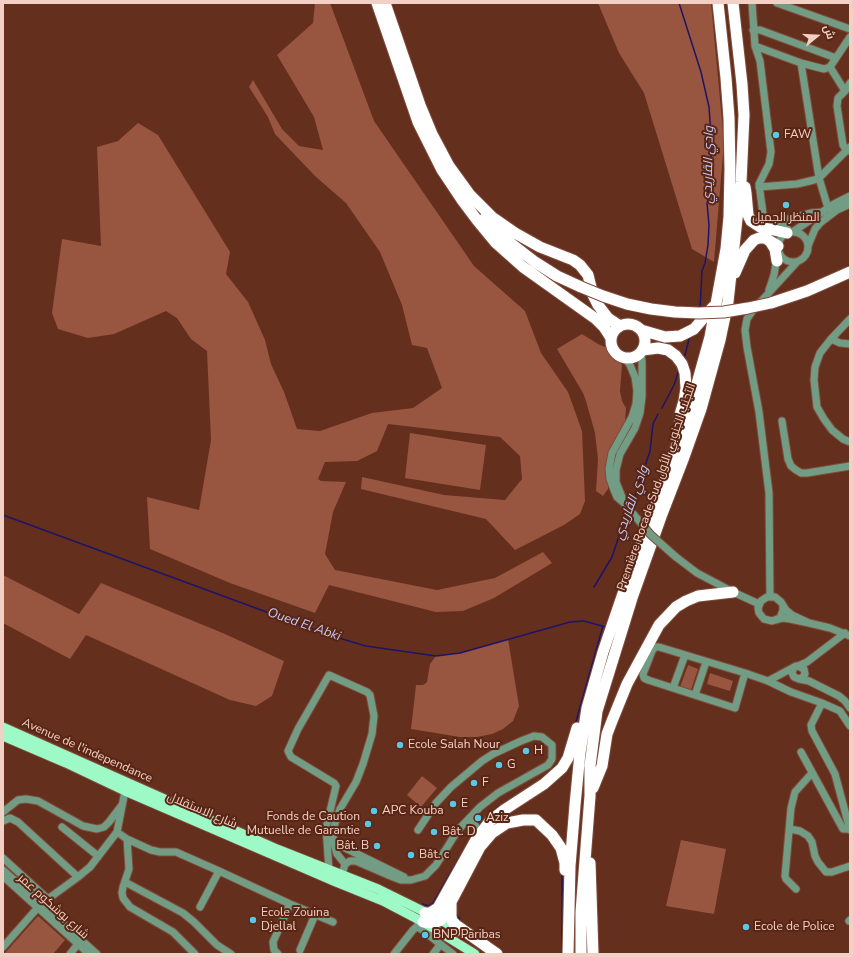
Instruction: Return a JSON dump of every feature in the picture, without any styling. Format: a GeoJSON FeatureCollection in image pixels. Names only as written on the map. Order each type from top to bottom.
{"type":"FeatureCollection","features":[{"type":"Feature","properties":{"kind":"highway"},"geometry":{"type":"LineString","coordinates":[[373,3],[418,122],[442,170],[480,214],[504,238],[524,255],[557,276],[627,304],[651,309],[699,313],[724,312],[748,308],[768,300],[807,291],[850,272]]}},
{"type":"Feature","properties":{"kind":"highway"},"geometry":{"type":"LineString","coordinates":[[377,3],[407,93]]}},
{"type":"Feature","properties":{"kind":"highway"},"geometry":{"type":"LineString","coordinates":[[385,3],[417,98],[432,134],[466,198],[496,243],[522,267],[596,319],[612,338]]}},
{"type":"Feature","properties":{"kind":"highway","name":"Première Rocade Sud التجنب الجنوبي الأول"},"geometry":{"type":"LineString","coordinates":[[568,954],[570,866],[575,805],[583,729],[593,684],[632,566],[678,446],[697,386],[710,337],[726,249],[729,217],[730,169],[726,78],[718,3]]}},
{"type":"Feature","properties":{"kind":"highway","name":"Première Rocade Sud التجنب الجنوبي الأول"},"geometry":{"type":"LineString","coordinates":[[580,954],[583,872],[590,796],[590,766],[597,711],[632,598],[701,409],[720,340],[730,287],[741,182],[744,115],[733,3]]}},
{"type":"Feature","properties":{"kind":"highway"},"geometry":{"type":"LineString","coordinates":[[741,182],[746,190],[747,212],[749,218],[756,226],[790,232]]}},
{"type":"Feature","properties":{"kind":"highway"},"geometry":{"type":"LineString","coordinates":[[466,198],[515,233],[540,247],[573,260],[580,265],[590,279],[593,294],[598,305],[608,318],[620,326]]}},
{"type":"Feature","properties":{"kind":"highway"},"geometry":{"type":"LineString","coordinates":[[767,227],[777,252]]}},
{"type":"Feature","properties":{"kind":"highway"},"geometry":{"type":"LineString","coordinates":[[730,287],[743,254],[750,244],[756,239],[762,238],[767,227]]}},
{"type":"Feature","properties":{"kind":"highway"},"geometry":{"type":"LineString","coordinates":[[660,493],[663,468],[684,401],[686,388],[685,373],[679,360],[668,350],[658,348],[642,351],[635,357],[624,357],[613,349],[612,338],[614,332],[620,326],[625,324],[632,324],[641,330],[665,337],[680,336],[694,329],[715,305]]}},
{"type":"Feature","properties":{"kind":"highway"},"geometry":{"type":"LineString","coordinates":[[641,330],[645,340],[642,351]]}},
{"type":"Feature","properties":{"kind":"highway"},"geometry":{"type":"LineString","coordinates":[[593,954],[590,796],[602,766],[607,734],[615,713],[627,684],[659,625],[672,610],[698,596],[733,592]]}},
{"type":"Feature","properties":{"kind":"highway"},"geometry":{"type":"LineString","coordinates":[[431,920],[477,830],[504,810],[544,784],[562,768],[568,758],[597,658],[609,624],[620,603]]}},
{"type":"Feature","properties":{"kind":"highway"},"geometry":{"type":"LineString","coordinates":[[431,920],[451,902],[480,847],[492,833],[507,823],[523,820],[536,820],[552,835],[561,848],[565,863],[568,954]]}},
{"type":"Feature","properties":{"kind":"highway"},"geometry":{"type":"LineString","coordinates":[[451,902],[450,916],[452,921],[497,954]]}},
{"type":"Feature","properties":{"kind":"main road","name":"Avenue de l'independance"},"geometry":{"type":"LineString","coordinates":[[3,727],[6,736],[277,849],[378,889],[431,920]]}},
{"type":"Feature","properties":{"kind":"main road","name":"شارع الاستقلال"},"geometry":{"type":"LineString","coordinates":[[6,736],[125,791],[336,882],[431,920],[492,954]]}},
{"type":"Feature","properties":{"kind":"main road","name":"شارع الاستقلال"},"geometry":{"type":"LineString","coordinates":[[431,920],[475,954]]}},
{"type":"Feature","properties":{"kind":"street"},"geometry":{"type":"LineString","coordinates":[[752,3],[755,46],[760,61],[771,152],[769,164],[760,180],[759,187],[767,227],[784,220],[826,210]]}},
{"type":"Feature","properties":{"kind":"street"},"geometry":{"type":"LineString","coordinates":[[777,3],[850,29]]}},
{"type":"Feature","properties":{"kind":"street"},"geometry":{"type":"LineString","coordinates":[[753,30],[760,30],[836,58]]}},
{"type":"Feature","properties":{"kind":"street"},"geometry":{"type":"LineString","coordinates":[[830,67],[850,38]]}},
{"type":"Feature","properties":{"kind":"street"},"geometry":{"type":"LineString","coordinates":[[755,46],[819,68],[830,67]]}},
{"type":"Feature","properties":{"kind":"street"},"geometry":{"type":"LineString","coordinates":[[801,62],[819,178],[826,210]]}},
{"type":"Feature","properties":{"kind":"street"},"geometry":{"type":"LineString","coordinates":[[830,67],[845,91]]}},
{"type":"Feature","properties":{"kind":"street"},"geometry":{"type":"LineString","coordinates":[[759,187],[803,184],[819,178],[848,149],[843,145],[837,106],[838,98],[850,83]]}},
{"type":"Feature","properties":{"kind":"street"},"geometry":{"type":"LineString","coordinates":[[768,300],[774,275],[779,240],[850,196]]}},
{"type":"Feature","properties":{"kind":"street"},"geometry":{"type":"LineString","coordinates":[[770,596],[768,492],[758,405],[745,335],[746,324],[752,310],[768,300],[797,262],[806,256],[808,246],[815,229],[820,223],[837,210],[850,204]]}},
{"type":"Feature","properties":{"kind":"street"},"geometry":{"type":"LineString","coordinates":[[790,232],[802,234],[807,241],[808,246]]}},
{"type":"Feature","properties":{"kind":"street"},"geometry":{"type":"LineString","coordinates":[[777,252],[787,261],[797,262]]}},
{"type":"Feature","properties":{"kind":"street"},"geometry":{"type":"LineString","coordinates":[[850,319],[830,339],[820,353],[815,367],[814,380],[817,407],[832,430],[843,439],[850,442]]}},
{"type":"Feature","properties":{"kind":"street"},"geometry":{"type":"LineString","coordinates":[[830,339],[840,343],[850,344]]}},
{"type":"Feature","properties":{"kind":"street"},"geometry":{"type":"LineString","coordinates":[[624,503],[616,482],[616,470],[620,454],[633,431],[640,413],[642,397],[642,351]]}},
{"type":"Feature","properties":{"kind":"street"},"geometry":{"type":"LineString","coordinates":[[624,357],[630,365],[635,377],[637,391],[636,404],[632,417],[612,453],[609,469],[610,479],[617,497],[624,503],[651,535],[697,573],[759,604]]}},
{"type":"Feature","properties":{"kind":"street"},"geometry":{"type":"LineString","coordinates":[[782,421],[788,458],[791,466],[796,470],[801,473],[807,473],[850,466]]}},
{"type":"Feature","properties":{"kind":"street"},"geometry":{"type":"LineString","coordinates":[[809,623],[792,615],[778,599],[770,596],[763,598],[759,604],[759,613],[768,621],[790,618],[847,635]]}},
{"type":"Feature","properties":{"kind":"street"},"geometry":{"type":"LineString","coordinates":[[776,620],[782,615],[783,606]]}},
{"type":"Feature","properties":{"kind":"street"},"geometry":{"type":"LineString","coordinates":[[768,681],[807,662],[847,635]]}},
{"type":"Feature","properties":{"kind":"street"},"geometry":{"type":"LineString","coordinates":[[745,673],[735,708],[646,679],[644,676],[652,650],[655,647],[659,647],[745,673],[822,703],[840,711],[850,726]]}},
{"type":"Feature","properties":{"kind":"street"},"geometry":{"type":"LineString","coordinates":[[673,688],[685,655]]}},
{"type":"Feature","properties":{"kind":"street"},"geometry":{"type":"LineString","coordinates":[[695,695],[706,662]]}},
{"type":"Feature","properties":{"kind":"street"},"geometry":{"type":"LineString","coordinates":[[791,692],[801,676],[807,662]]}},
{"type":"Feature","properties":{"kind":"street"},"geometry":{"type":"LineString","coordinates":[[796,667],[792,673],[801,676],[839,696],[849,705],[840,711]]}},
{"type":"Feature","properties":{"kind":"street"},"geometry":{"type":"LineString","coordinates":[[796,667],[802,667],[801,676]]}},
{"type":"Feature","properties":{"kind":"street"},"geometry":{"type":"LineString","coordinates":[[329,870],[326,828],[336,786],[334,783],[292,757],[288,751],[298,729],[329,675],[367,692],[370,695],[374,716],[372,734],[363,764],[356,782],[340,808],[335,823],[333,835],[336,854],[345,864]]}},
{"type":"Feature","properties":{"kind":"street"},"geometry":{"type":"LineString","coordinates":[[801,752],[843,829],[850,830],[835,774],[812,731],[811,725],[822,703]]}},
{"type":"Feature","properties":{"kind":"street"},"geometry":{"type":"LineString","coordinates":[[342,875],[345,864],[350,861],[356,861],[393,877],[411,880],[425,876],[436,865],[458,830],[470,818],[498,793],[548,765],[552,758],[552,745],[542,737],[534,736],[493,754],[482,761],[451,787],[436,803],[418,830]]}},
{"type":"Feature","properties":{"kind":"street"},"geometry":{"type":"LineString","coordinates":[[796,889],[785,876],[791,808],[795,792],[812,773]]}},
{"type":"Feature","properties":{"kind":"street"},"geometry":{"type":"LineString","coordinates":[[3,947],[39,906],[90,867],[117,832],[125,791]]}},
{"type":"Feature","properties":{"kind":"street"},"geometry":{"type":"LineString","coordinates":[[3,812],[18,800],[26,799],[38,801],[83,826],[97,829],[104,827],[122,805]]}},
{"type":"Feature","properties":{"kind":"street"},"geometry":{"type":"LineString","coordinates":[[3,821],[10,818],[18,822],[78,877]]}},
{"type":"Feature","properties":{"kind":"street"},"geometry":{"type":"LineString","coordinates":[[470,818],[477,830]]}},
{"type":"Feature","properties":{"kind":"street"},"geometry":{"type":"LineString","coordinates":[[62,827],[98,856]]}},
{"type":"Feature","properties":{"kind":"street"},"geometry":{"type":"LineString","coordinates":[[790,829],[800,831],[808,836],[812,842],[815,856],[826,872],[832,872],[850,866]]}},
{"type":"Feature","properties":{"kind":"street"},"geometry":{"type":"LineString","coordinates":[[117,832],[127,839],[151,850],[160,852],[176,852],[333,922]]}},
{"type":"Feature","properties":{"kind":"street"},"geometry":{"type":"LineString","coordinates":[[127,839],[129,869],[122,893],[123,898],[130,907],[173,932],[195,954]]}},
{"type":"Feature","properties":{"kind":"street"},"geometry":{"type":"LineString","coordinates":[[343,847],[411,880]]}},
{"type":"Feature","properties":{"kind":"street"},"geometry":{"type":"LineString","coordinates":[[3,858],[48,899]]}},
{"type":"Feature","properties":{"kind":"street"},"geometry":{"type":"LineString","coordinates":[[3,870],[39,906],[97,954]]}},
{"type":"Feature","properties":{"kind":"street"},"geometry":{"type":"LineString","coordinates":[[200,907],[219,871]]}},
{"type":"Feature","properties":{"kind":"street","name":"شارع بوشكوم عمر"},"geometry":{"type":"LineString","coordinates":[[3,876],[39,906],[89,954]]}},
{"type":"Feature","properties":{"kind":"street"},"geometry":{"type":"LineString","coordinates":[[126,882],[183,913],[217,945],[231,954]]}},
{"type":"Feature","properties":{"kind":"street"},"geometry":{"type":"LineString","coordinates":[[278,954],[274,950],[273,946],[290,904]]}},
{"type":"Feature","properties":{"kind":"street"},"geometry":{"type":"LineString","coordinates":[[300,950],[315,915]]}},
{"type":"Feature","properties":{"kind":"street"},"geometry":{"type":"LineString","coordinates":[[394,954],[431,920],[440,945],[453,954]]}},
{"type":"Feature","properties":{"kind":"street"},"geometry":{"type":"LineString","coordinates":[[70,954],[78,944]]}},
{"type":"Feature","properties":{"kind":"street"},"geometry":{"type":"LineString","coordinates":[[433,954],[440,945]]}},
{"type":"Feature","properties":{"kind":"shaded area"},"geometry":{"type":"Polygon","coordinates":[[[315,3],[330,3],[374,121],[474,266],[525,311],[541,353],[568,392],[582,431],[585,501],[580,514],[564,525],[515,550],[486,519],[361,489],[362,477],[444,495],[505,500],[522,479],[520,456],[500,437],[388,424],[377,451],[357,461],[325,462],[318,479],[321,481],[346,482],[333,512],[325,554],[335,570],[437,590],[495,578],[543,552],[552,563],[494,598],[463,611],[436,612],[329,585],[315,613],[230,583],[150,549],[147,497],[199,510],[211,440],[207,351],[191,339],[177,318],[166,311],[114,334],[88,338],[58,329],[52,313],[62,239],[101,246],[97,147],[118,141],[138,123],[158,135],[230,252],[226,274],[248,302],[265,340],[271,364],[284,392],[297,429],[320,431],[372,413],[413,408],[442,388],[427,348],[412,345],[402,305],[380,252],[346,203],[315,176],[275,134],[268,117],[249,87],[253,80],[282,129],[299,146],[323,150],[314,117],[277,55],[313,23],[315,3]]]}},
{"type":"Feature","properties":{"kind":"shaded area"},"geometry":{"type":"Polygon","coordinates":[[[598,3],[711,3],[724,142],[714,262],[692,249],[644,93],[619,53],[598,3]]]}},
{"type":"Feature","properties":{"kind":"shaded area"},"geometry":{"type":"Polygon","coordinates":[[[582,334],[598,344],[612,350],[615,357],[622,365],[620,391],[622,401],[626,408],[625,422],[608,467],[608,489],[603,496],[596,491],[598,459],[595,433],[586,401],[583,393],[557,349],[582,334]]]}},
{"type":"Feature","properties":{"kind":"shaded area"},"geometry":{"type":"Polygon","coordinates":[[[410,433],[486,445],[480,490],[405,478],[410,433]]]}},
{"type":"Feature","properties":{"kind":"shaded area"},"geometry":{"type":"Polygon","coordinates":[[[3,575],[79,614],[101,583],[225,634],[284,661],[272,696],[256,706],[230,700],[86,635],[70,659],[3,623],[3,575]]]}},
{"type":"Feature","properties":{"kind":"shaded area"},"geometry":{"type":"Polygon","coordinates":[[[508,639],[519,706],[513,721],[503,729],[492,734],[477,737],[460,737],[411,729],[416,685],[423,685],[427,682],[430,664],[436,656],[460,653],[508,639]]]}},
{"type":"Feature","properties":{"kind":"shaded area"},"geometry":{"type":"Polygon","coordinates":[[[688,665],[698,669],[691,690],[680,687],[688,665]]]}},
{"type":"Feature","properties":{"kind":"shaded area"},"geometry":{"type":"Polygon","coordinates":[[[710,673],[733,681],[730,691],[707,684],[710,673]]]}},
{"type":"Feature","properties":{"kind":"shaded area"},"geometry":{"type":"Polygon","coordinates":[[[422,776],[437,788],[421,807],[407,795],[422,776]]]}},
{"type":"Feature","properties":{"kind":"shaded area"},"geometry":{"type":"Polygon","coordinates":[[[681,840],[726,849],[714,914],[666,906],[681,840]]]}},
{"type":"Feature","properties":{"kind":"shaded area"},"geometry":{"type":"Polygon","coordinates":[[[38,916],[65,940],[53,954],[4,954],[38,916]]]}},
{"type":"Feature","properties":{"kind":"waterway","name":"وادي القاريدي"},"geometry":{"type":"LineString","coordinates":[[679,3],[701,72],[709,107],[712,149],[707,184],[709,196],[707,203],[709,225],[708,245],[702,271],[700,309]]}},
{"type":"Feature","properties":{"kind":"waterway","name":"وادي القاريدي"},"geometry":{"type":"LineString","coordinates":[[684,359],[690,335]]}},
{"type":"Feature","properties":{"kind":"waterway","name":"وادي القاريدي"},"geometry":{"type":"LineString","coordinates":[[662,408],[674,385],[679,370]]}},
{"type":"Feature","properties":{"kind":"waterway","name":"وادي القاريدي"},"geometry":{"type":"LineString","coordinates":[[631,508],[650,451],[653,424],[658,414]]}},
{"type":"Feature","properties":{"kind":"waterway","name":"وادي القاريدي"},"geometry":{"type":"LineString","coordinates":[[594,587],[612,557],[628,513]]}},
{"type":"Feature","properties":{"kind":"waterway","name":"Oued El Abki"},"geometry":{"type":"LineString","coordinates":[[3,515],[329,635],[366,646],[436,656],[460,653],[570,622],[584,621],[606,627]]}},
{"type":"Feature","properties":{"kind":"waterway"},"geometry":{"type":"LineString","coordinates":[[575,725],[603,626]]}},
{"type":"Feature","properties":{"kind":"waterway"},"geometry":{"type":"LineString","coordinates":[[488,816],[497,808],[525,790]]}},
{"type":"Feature","properties":{"kind":"waterway"},"geometry":{"type":"LineString","coordinates":[[422,904],[429,906],[433,903],[475,831]]}},
{"type":"Feature","properties":{"kind":"waterway"},"geometry":{"type":"LineString","coordinates":[[562,873],[562,954]]}},
{"type":"Feature","properties":{"kind":"waterway"},"geometry":{"type":"LineString","coordinates":[[456,914],[460,919]]}},
{"type":"Feature","properties":{"kind":"place","name":"FAW"},"geometry":{"type":"Point","coordinates":[776,135]}},
{"type":"Feature","properties":{"kind":"place","name":"المنظر الجميل"},"geometry":{"type":"Point","coordinates":[786,205]}},
{"type":"Feature","properties":{"kind":"place","name":"Ecole Salah Nour"},"geometry":{"type":"Point","coordinates":[400,745]}},
{"type":"Feature","properties":{"kind":"place","name":"H"},"geometry":{"type":"Point","coordinates":[526,751]}},
{"type":"Feature","properties":{"kind":"place","name":"G"},"geometry":{"type":"Point","coordinates":[499,765]}},
{"type":"Feature","properties":{"kind":"place","name":"F"},"geometry":{"type":"Point","coordinates":[474,783]}},
{"type":"Feature","properties":{"kind":"place","name":"E"},"geometry":{"type":"Point","coordinates":[453,804]}},
{"type":"Feature","properties":{"kind":"place","name":"APC Kouba"},"geometry":{"type":"Point","coordinates":[374,811]}},
{"type":"Feature","properties":{"kind":"place","name":"Aziz"},"geometry":{"type":"Point","coordinates":[478,818]}},
{"type":"Feature","properties":{"kind":"place","name":"Fonds de Caution Mutuelle de Garantie"},"geometry":{"type":"Point","coordinates":[368,824]}},
{"type":"Feature","properties":{"kind":"place","name":"Bât. D"},"geometry":{"type":"Point","coordinates":[434,832]}},
{"type":"Feature","properties":{"kind":"place","name":"Bât. B"},"geometry":{"type":"Point","coordinates":[377,846]}},
{"type":"Feature","properties":{"kind":"place","name":"Bât. c"},"geometry":{"type":"Point","coordinates":[411,855]}},
{"type":"Feature","properties":{"kind":"place","name":"Ecole Zouina Djellal"},"geometry":{"type":"Point","coordinates":[253,920]}},
{"type":"Feature","properties":{"kind":"place","name":"Ecole de Police"},"geometry":{"type":"Point","coordinates":[746,927]}},
{"type":"Feature","properties":{"kind":"place","name":"BNP Paribas"},"geometry":{"type":"Point","coordinates":[425,935]}}]}
